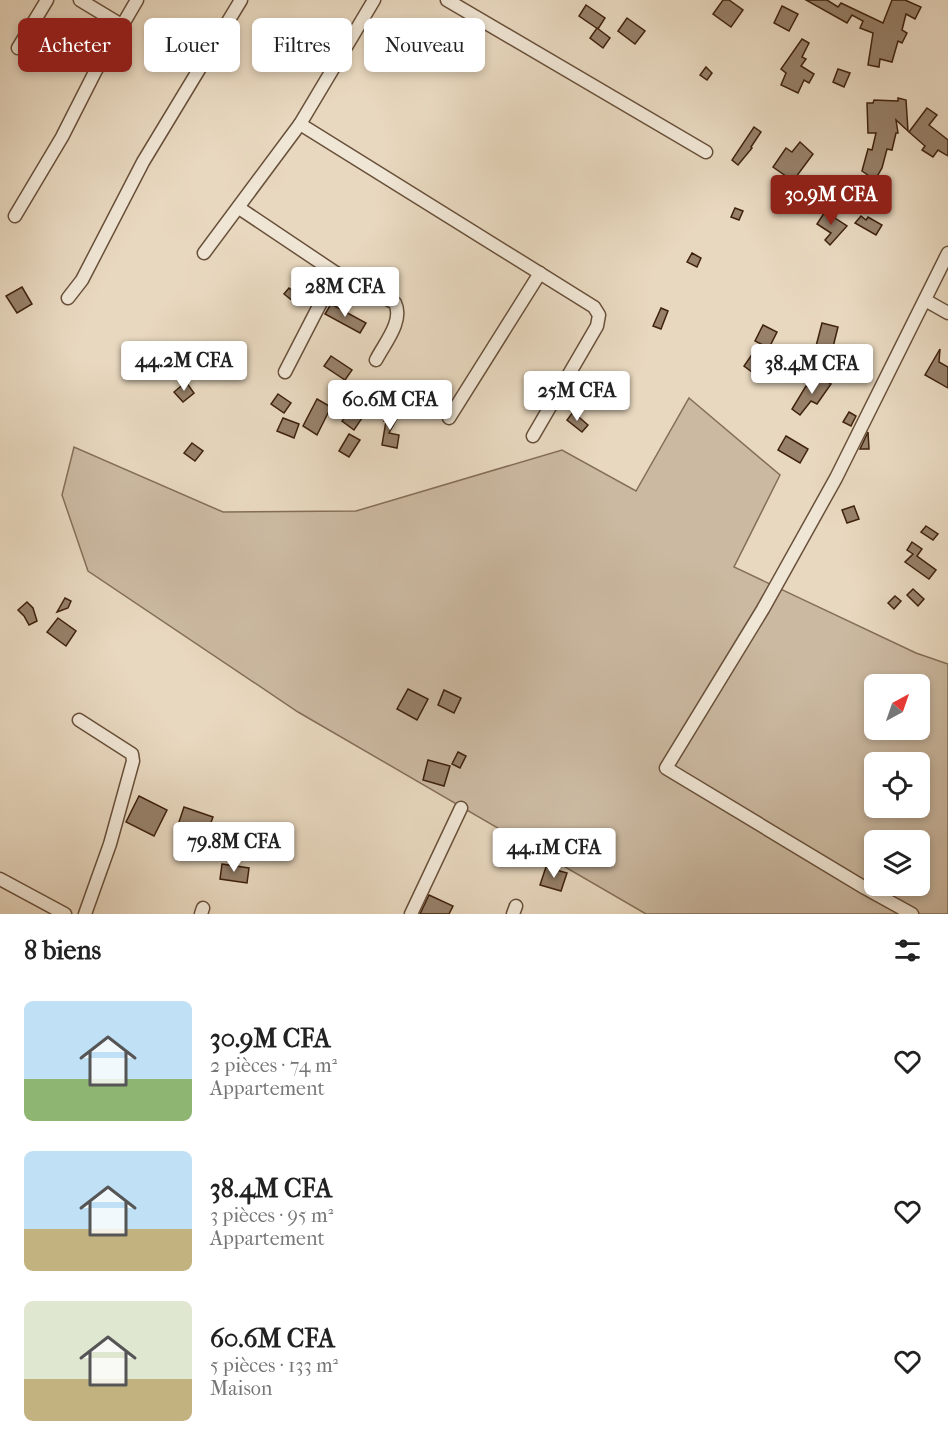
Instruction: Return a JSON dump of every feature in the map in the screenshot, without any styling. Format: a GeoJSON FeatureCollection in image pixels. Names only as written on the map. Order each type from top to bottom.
{"type":"FeatureCollection","features":[{"type":"Feature","properties":{"kind":"street"},"geometry":{"type":"LineString","coordinates":[[36,18],[47,0]]}},
{"type":"Feature","properties":{"kind":"street"},"geometry":{"type":"LineString","coordinates":[[80,0],[110,18]]}},
{"type":"Feature","properties":{"kind":"street"},"geometry":{"type":"LineString","coordinates":[[127,18],[137,0]]}},
{"type":"Feature","properties":{"kind":"street"},"geometry":{"type":"LineString","coordinates":[[68,298],[82,280],[143,162],[241,0]]}},
{"type":"Feature","properties":{"kind":"street"},"geometry":{"type":"LineString","coordinates":[[204,253],[300,124],[374,0]]}},
{"type":"Feature","properties":{"kind":"street"},"geometry":{"type":"LineString","coordinates":[[447,0],[706,152]]}},
{"type":"Feature","properties":{"kind":"street"},"geometry":{"type":"LineString","coordinates":[[15,216],[62,137],[95,72]]}},
{"type":"Feature","properties":{"kind":"street"},"geometry":{"type":"LineString","coordinates":[[300,124],[594,307],[599,315],[597,326],[533,436]]}},
{"type":"Feature","properties":{"kind":"street"},"geometry":{"type":"LineString","coordinates":[[239,208],[336,273],[395,303],[399,310],[396,322],[376,360]]}},
{"type":"Feature","properties":{"kind":"street"},"geometry":{"type":"LineString","coordinates":[[912,914],[864,888],[666,768],[763,609],[836,478],[948,253]]}},
{"type":"Feature","properties":{"kind":"street"},"geometry":{"type":"LineString","coordinates":[[285,372],[336,273]]}},
{"type":"Feature","properties":{"kind":"street"},"geometry":{"type":"LineString","coordinates":[[449,418],[540,273]]}},
{"type":"Feature","properties":{"kind":"street"},"geometry":{"type":"LineString","coordinates":[[925,300],[948,313]]}},
{"type":"Feature","properties":{"kind":"street"},"geometry":{"type":"LineString","coordinates":[[79,720],[132,754],[133,761],[110,844],[85,914]]}},
{"type":"Feature","properties":{"kind":"street"},"geometry":{"type":"LineString","coordinates":[[411,914],[461,808]]}},
{"type":"Feature","properties":{"kind":"street"},"geometry":{"type":"LineString","coordinates":[[0,879],[65,914]]}},
{"type":"Feature","properties":{"kind":"shaded area"},"geometry":{"type":"Polygon","coordinates":[[[689,398],[780,475],[734,567],[916,653],[948,664],[948,914],[646,914],[298,712],[88,571],[62,495],[74,447],[223,512],[356,511],[562,450],[636,491],[689,398]]]}},
{"type":"Feature","properties":{"kind":"building"},"geometry":{"type":"Polygon","coordinates":[[[723,0],[729,0],[743,10],[731,27],[713,14],[723,0]]]}},
{"type":"Feature","properties":{"kind":"building"},"geometry":{"type":"Polygon","coordinates":[[[806,0],[827,0],[838,7],[841,3],[883,23],[892,0],[905,0],[921,7],[915,19],[906,14],[902,30],[907,33],[902,43],[898,41],[892,62],[880,59],[879,67],[868,65],[873,33],[860,28],[863,21],[852,15],[847,23],[806,0]]]}},
{"type":"Feature","properties":{"kind":"building"},"geometry":{"type":"Polygon","coordinates":[[[586,5],[605,18],[598,29],[579,16],[586,5]]]}},
{"type":"Feature","properties":{"kind":"building"},"geometry":{"type":"Polygon","coordinates":[[[782,6],[798,14],[789,31],[774,23],[782,6]]]}},
{"type":"Feature","properties":{"kind":"building"},"geometry":{"type":"Polygon","coordinates":[[[627,18],[645,31],[635,44],[618,31],[627,18]]]}},
{"type":"Feature","properties":{"kind":"building"},"geometry":{"type":"Polygon","coordinates":[[[597,28],[610,38],[603,48],[590,38],[597,28]]]}},
{"type":"Feature","properties":{"kind":"building"},"geometry":{"type":"Polygon","coordinates":[[[802,39],[809,43],[802,57],[806,59],[801,66],[814,74],[809,83],[804,80],[798,93],[781,85],[786,73],[781,69],[802,39]]]}},
{"type":"Feature","properties":{"kind":"building"},"geometry":{"type":"Polygon","coordinates":[[[706,67],[712,73],[707,80],[700,75],[706,67]]]}},
{"type":"Feature","properties":{"kind":"building"},"geometry":{"type":"Polygon","coordinates":[[[838,69],[850,73],[844,87],[833,82],[838,69]]]}},
{"type":"Feature","properties":{"kind":"building"},"geometry":{"type":"Polygon","coordinates":[[[898,98],[906,100],[908,131],[896,120],[898,133],[896,133],[892,150],[887,149],[882,168],[875,180],[862,171],[868,149],[872,150],[876,133],[868,133],[867,103],[873,103],[874,100],[898,101],[898,98]]]}},
{"type":"Feature","properties":{"kind":"building"},"geometry":{"type":"Polygon","coordinates":[[[927,108],[937,115],[929,125],[948,140],[948,156],[938,150],[933,157],[922,150],[925,146],[909,132],[927,108]]]}},
{"type":"Feature","properties":{"kind":"building"},"geometry":{"type":"Polygon","coordinates":[[[754,127],[761,132],[738,165],[732,160],[754,127]]]}},
{"type":"Feature","properties":{"kind":"building"},"geometry":{"type":"Polygon","coordinates":[[[800,142],[813,154],[793,181],[773,167],[786,148],[792,152],[800,142]]]}},
{"type":"Feature","properties":{"kind":"building"},"geometry":{"type":"Polygon","coordinates":[[[836,179],[846,189],[832,204],[834,205],[829,211],[817,201],[836,179]]]}},
{"type":"Feature","properties":{"kind":"building"},"geometry":{"type":"Polygon","coordinates":[[[735,208],[743,211],[739,220],[731,217],[735,208]]]}},
{"type":"Feature","properties":{"kind":"building"},"geometry":{"type":"Polygon","coordinates":[[[826,210],[847,226],[830,245],[825,240],[831,233],[817,224],[826,210]]]}},
{"type":"Feature","properties":{"kind":"building"},"geometry":{"type":"Polygon","coordinates":[[[861,216],[866,220],[868,217],[882,225],[876,235],[855,223],[861,216]]]}},
{"type":"Feature","properties":{"kind":"building"},"geometry":{"type":"Polygon","coordinates":[[[692,253],[701,258],[697,267],[687,262],[692,253]]]}},
{"type":"Feature","properties":{"kind":"building"},"geometry":{"type":"Polygon","coordinates":[[[22,287],[32,304],[17,313],[6,296],[22,287]]]}},
{"type":"Feature","properties":{"kind":"building"},"geometry":{"type":"Polygon","coordinates":[[[289,288],[299,296],[294,302],[284,294],[289,288]]]}},
{"type":"Feature","properties":{"kind":"building"},"geometry":{"type":"Polygon","coordinates":[[[331,304],[366,323],[360,333],[325,314],[331,304]]]}},
{"type":"Feature","properties":{"kind":"building"},"geometry":{"type":"Polygon","coordinates":[[[661,308],[668,311],[661,329],[653,326],[661,308]]]}},
{"type":"Feature","properties":{"kind":"building"},"geometry":{"type":"Polygon","coordinates":[[[822,323],[838,327],[833,347],[866,362],[857,382],[825,367],[831,359],[814,362],[812,350],[815,350],[822,323]]]}},
{"type":"Feature","properties":{"kind":"building"},"geometry":{"type":"Polygon","coordinates":[[[763,325],[777,332],[769,348],[755,341],[763,325]]]}},
{"type":"Feature","properties":{"kind":"building"},"geometry":{"type":"Polygon","coordinates":[[[940,349],[939,362],[948,367],[948,388],[925,375],[940,349]]]}},
{"type":"Feature","properties":{"kind":"building"},"geometry":{"type":"Polygon","coordinates":[[[753,353],[765,362],[756,375],[744,366],[753,353]]]}},
{"type":"Feature","properties":{"kind":"building"},"geometry":{"type":"Polygon","coordinates":[[[331,356],[352,370],[345,380],[324,366],[331,356]]]}},
{"type":"Feature","properties":{"kind":"building"},"geometry":{"type":"Polygon","coordinates":[[[819,376],[831,384],[817,404],[811,401],[800,415],[792,409],[806,386],[810,388],[819,376]]]}},
{"type":"Feature","properties":{"kind":"building"},"geometry":{"type":"Polygon","coordinates":[[[186,382],[194,393],[183,402],[174,392],[186,382]]]}},
{"type":"Feature","properties":{"kind":"building"},"geometry":{"type":"Polygon","coordinates":[[[372,392],[386,399],[379,411],[366,403],[372,392]]]}},
{"type":"Feature","properties":{"kind":"building"},"geometry":{"type":"Polygon","coordinates":[[[278,394],[291,403],[284,413],[271,404],[278,394]]]}},
{"type":"Feature","properties":{"kind":"building"},"geometry":{"type":"Polygon","coordinates":[[[317,399],[331,407],[317,435],[303,426],[317,399]]]}},
{"type":"Feature","properties":{"kind":"building"},"geometry":{"type":"Polygon","coordinates":[[[351,410],[362,418],[354,430],[342,421],[351,410]]]}},
{"type":"Feature","properties":{"kind":"building"},"geometry":{"type":"Polygon","coordinates":[[[390,410],[399,415],[389,433],[399,435],[397,448],[382,445],[386,421],[384,421],[390,410]]]}},
{"type":"Feature","properties":{"kind":"building"},"geometry":{"type":"Polygon","coordinates":[[[573,412],[588,425],[582,432],[567,420],[573,412]]]}},
{"type":"Feature","properties":{"kind":"building"},"geometry":{"type":"Polygon","coordinates":[[[849,412],[856,416],[851,426],[843,422],[849,412]]]}},
{"type":"Feature","properties":{"kind":"building"},"geometry":{"type":"Polygon","coordinates":[[[283,418],[299,424],[294,438],[277,431],[283,418]]]}},
{"type":"Feature","properties":{"kind":"building"},"geometry":{"type":"Polygon","coordinates":[[[868,432],[869,449],[860,449],[868,432]]]}},
{"type":"Feature","properties":{"kind":"building"},"geometry":{"type":"Polygon","coordinates":[[[349,434],[360,440],[349,457],[339,451],[349,434]]]}},
{"type":"Feature","properties":{"kind":"building"},"geometry":{"type":"Polygon","coordinates":[[[786,436],[808,449],[800,463],[778,450],[786,436]]]}},
{"type":"Feature","properties":{"kind":"building"},"geometry":{"type":"Polygon","coordinates":[[[192,443],[203,451],[195,461],[184,453],[192,443]]]}},
{"type":"Feature","properties":{"kind":"building"},"geometry":{"type":"Polygon","coordinates":[[[854,506],[859,519],[847,523],[842,510],[854,506]]]}},
{"type":"Feature","properties":{"kind":"building"},"geometry":{"type":"Polygon","coordinates":[[[926,526],[938,534],[933,540],[921,532],[926,526]]]}},
{"type":"Feature","properties":{"kind":"building"},"geometry":{"type":"Polygon","coordinates":[[[912,542],[922,549],[917,556],[936,570],[929,579],[905,562],[913,554],[907,550],[912,542]]]}},
{"type":"Feature","properties":{"kind":"building"},"geometry":{"type":"Polygon","coordinates":[[[913,589],[924,599],[918,606],[907,595],[913,589]]]}},
{"type":"Feature","properties":{"kind":"building"},"geometry":{"type":"Polygon","coordinates":[[[895,596],[901,601],[894,609],[888,603],[895,596]]]}},
{"type":"Feature","properties":{"kind":"building"},"geometry":{"type":"Polygon","coordinates":[[[65,598],[71,601],[68,608],[57,612],[65,598]]]}},
{"type":"Feature","properties":{"kind":"building"},"geometry":{"type":"Polygon","coordinates":[[[27,602],[33,608],[37,621],[29,625],[18,610],[27,602]]]}},
{"type":"Feature","properties":{"kind":"building"},"geometry":{"type":"Polygon","coordinates":[[[58,618],[76,631],[66,646],[47,632],[58,618]]]}},
{"type":"Feature","properties":{"kind":"building"},"geometry":{"type":"Polygon","coordinates":[[[408,689],[428,699],[417,720],[397,709],[408,689]]]}},
{"type":"Feature","properties":{"kind":"building"},"geometry":{"type":"Polygon","coordinates":[[[444,690],[461,698],[454,713],[438,705],[444,690]]]}},
{"type":"Feature","properties":{"kind":"building"},"geometry":{"type":"Polygon","coordinates":[[[458,752],[466,756],[460,768],[452,764],[458,752]]]}},
{"type":"Feature","properties":{"kind":"building"},"geometry":{"type":"Polygon","coordinates":[[[428,760],[450,766],[444,786],[423,780],[428,760]]]}},
{"type":"Feature","properties":{"kind":"building"},"geometry":{"type":"Polygon","coordinates":[[[139,796],[167,810],[154,836],[126,822],[139,796]]]}},
{"type":"Feature","properties":{"kind":"building"},"geometry":{"type":"Polygon","coordinates":[[[184,807],[213,817],[203,844],[175,834],[184,807]]]}},
{"type":"Feature","properties":{"kind":"building"},"geometry":{"type":"Polygon","coordinates":[[[222,864],[249,868],[247,883],[220,879],[222,864]]]}},
{"type":"Feature","properties":{"kind":"building"},"geometry":{"type":"Polygon","coordinates":[[[546,867],[567,873],[561,891],[540,885],[546,867]]]}},
{"type":"Feature","properties":{"kind":"building"},"geometry":{"type":"Polygon","coordinates":[[[429,895],[453,906],[449,914],[420,914],[429,895]]]}}]}
